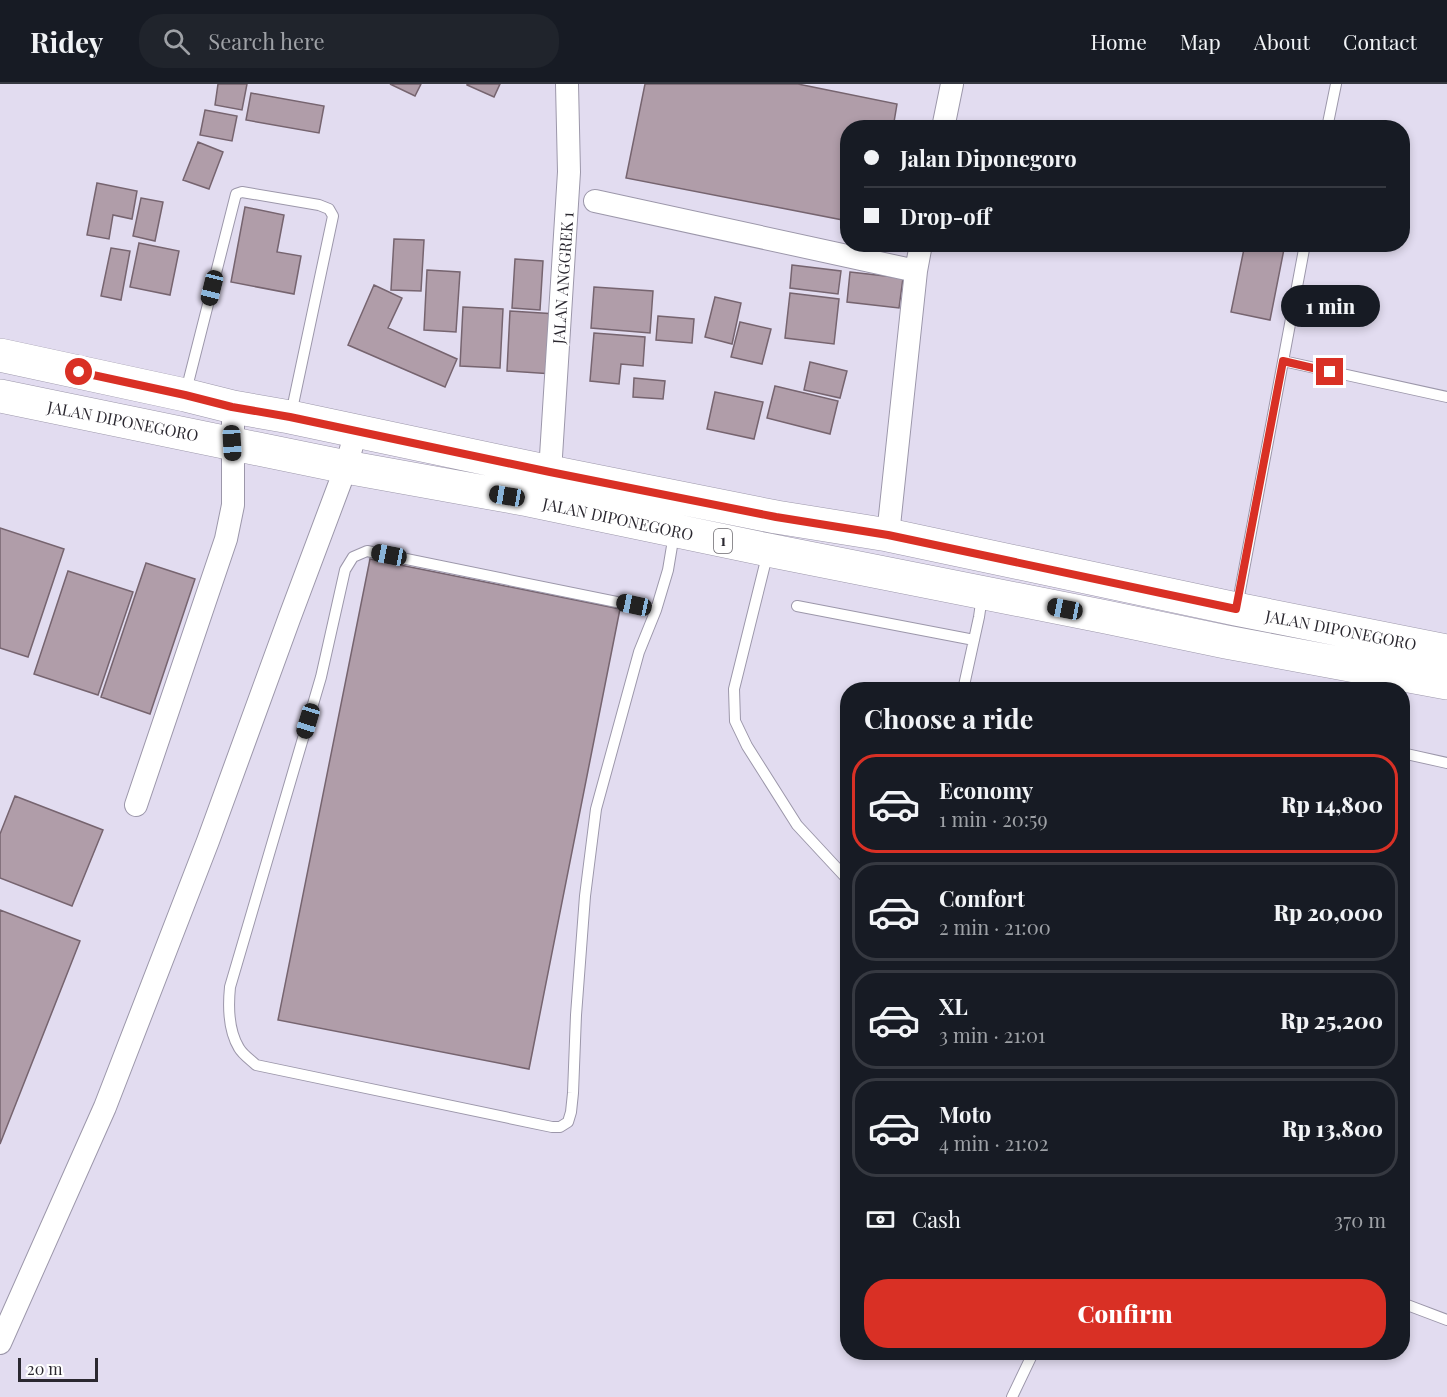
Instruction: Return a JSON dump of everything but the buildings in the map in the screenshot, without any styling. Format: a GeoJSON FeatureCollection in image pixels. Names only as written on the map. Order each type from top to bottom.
{"type":"FeatureCollection","features":[{"type":"Feature","properties":{"kind":"highway","name":"JALAN DIPONEGORO"},"geometry":{"type":"LineString","coordinates":[[0,355],[232,407],[776,517],[888,535],[1447,651]]}},
{"type":"Feature","properties":{"kind":"highway","name":"JALAN DIPONEGORO"},"geometry":{"type":"LineString","coordinates":[[0,396],[346,466],[529,500],[1226,642],[1447,683]]}},
{"type":"Feature","properties":{"kind":"street","name":"JALAN ANGGREK 1"},"geometry":{"type":"LineString","coordinates":[[550,472],[569,172],[567,84]]}},
{"type":"Feature","properties":{"kind":"street"},"geometry":{"type":"LineString","coordinates":[[945,120],[952,84]]}},
{"type":"Feature","properties":{"kind":"street"},"geometry":{"type":"LineString","coordinates":[[595,201],[916,271]]}},
{"type":"Feature","properties":{"kind":"street"},"geometry":{"type":"LineString","coordinates":[[888,535],[920,252]]}},
{"type":"Feature","properties":{"kind":"street"},"geometry":{"type":"LineString","coordinates":[[136,806],[226,539],[233,505],[232,407]]}},
{"type":"Feature","properties":{"kind":"street"},"geometry":{"type":"LineString","coordinates":[[0,1343],[105,1107],[208,841],[357,431]]}},
{"type":"Feature","properties":{"kind":"lane"},"geometry":{"type":"LineString","coordinates":[[1329,120],[1336,84]]}},
{"type":"Feature","properties":{"kind":"lane"},"geometry":{"type":"LineString","coordinates":[[185,395],[236,194],[242,192],[319,205],[329,209],[333,216],[290,417]]}},
{"type":"Feature","properties":{"kind":"lane"},"geometry":{"type":"LineString","coordinates":[[1236,609],[1303,252]]}},
{"type":"Feature","properties":{"kind":"lane"},"geometry":{"type":"LineString","coordinates":[[1283,361],[1447,397]]}},
{"type":"Feature","properties":{"kind":"lane"},"geometry":{"type":"LineString","coordinates":[[656,610],[367,551],[353,557],[345,570],[321,677],[230,987],[228,1010],[232,1032],[239,1050],[256,1065],[552,1127],[560,1127],[568,1122],[573,1093],[585,896],[596,809],[639,652],[656,610],[668,570],[674,531]]}},
{"type":"Feature","properties":{"kind":"lane"},"geometry":{"type":"LineString","coordinates":[[768,550],[734,689],[735,721],[747,746],[796,825],[840,872]]}},
{"type":"Feature","properties":{"kind":"lane"},"geometry":{"type":"LineString","coordinates":[[965,682],[982,592]]}},
{"type":"Feature","properties":{"kind":"lane"},"geometry":{"type":"LineString","coordinates":[[797,606],[974,640]]}},
{"type":"Feature","properties":{"kind":"lane"},"geometry":{"type":"LineString","coordinates":[[1410,755],[1447,763]]}},
{"type":"Feature","properties":{"kind":"lane"},"geometry":{"type":"LineString","coordinates":[[1410,1306],[1447,1320]]}},
{"type":"Feature","properties":{"kind":"lane"},"geometry":{"type":"LineString","coordinates":[[1012,1397],[1030,1360]]}},
{"type":"Feature","properties":{"kind":"route"},"geometry":{"type":"LineString","coordinates":[[79,372],[232,407],[776,517],[888,535],[1236,609],[1283,361],[1330,372]]}}]}
